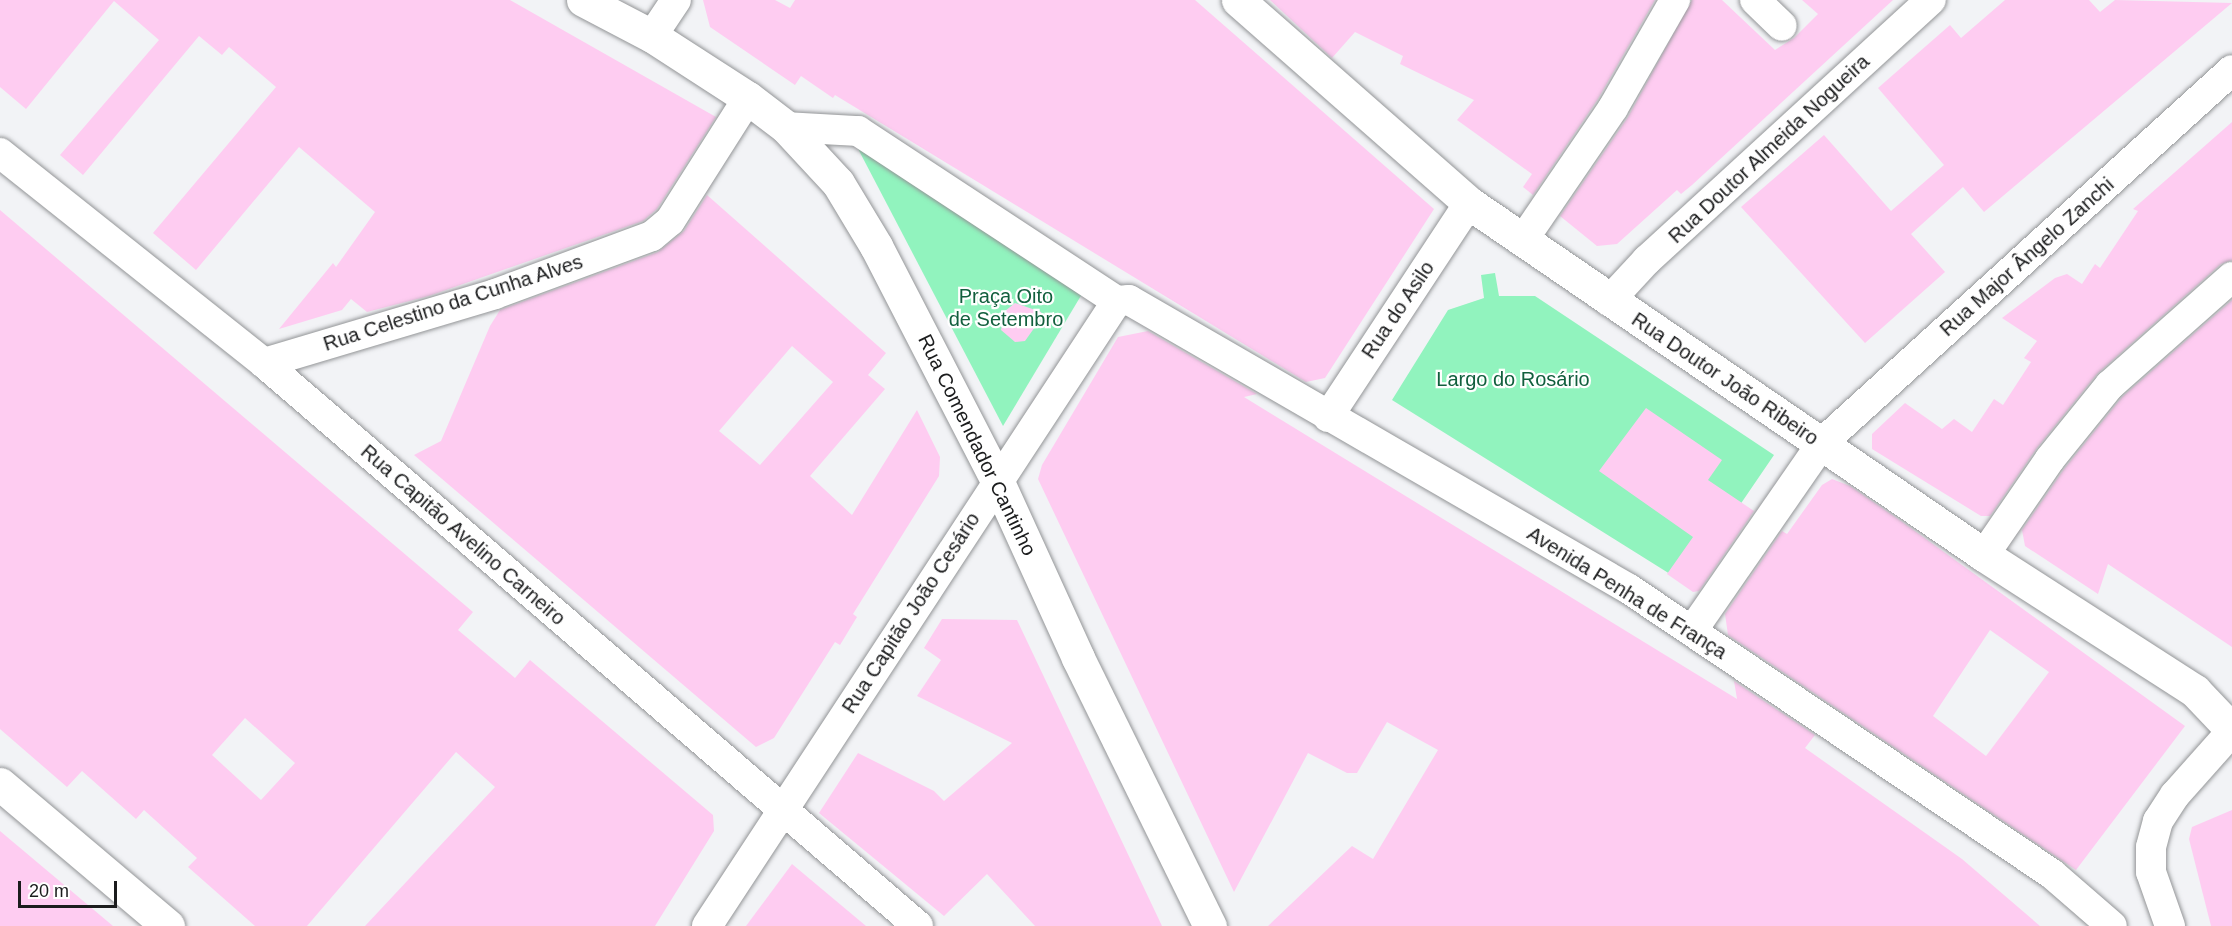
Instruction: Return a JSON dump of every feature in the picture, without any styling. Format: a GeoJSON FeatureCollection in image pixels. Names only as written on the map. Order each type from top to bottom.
{"type":"FeatureCollection","features":[{"type":"Feature","properties":{"kind":"main road"},"geometry":{"type":"LineString","coordinates":[[583,0],[652,36]]}},
{"type":"Feature","properties":{"kind":"main road","name":"Rua Doutor João Ribeiro"},"geometry":{"type":"LineString","coordinates":[[1238,0],[1469,203],[1609,301],[1822,443],[1984,555],[2195,691],[2232,731]]}},
{"type":"Feature","properties":{"kind":"main road","name":"Rua Comendador Cantinho"},"geometry":{"type":"LineString","coordinates":[[652,36],[748,98],[786,127],[838,183],[876,246],[997,480],[1078,658],[1210,926]]}},
{"type":"Feature","properties":{"kind":"main road"},"geometry":{"type":"LineString","coordinates":[[0,784],[168,926]]}},
{"type":"Feature","properties":{"kind":"street"},"geometry":{"type":"LineString","coordinates":[[652,36],[676,0]]}},
{"type":"Feature","properties":{"kind":"street"},"geometry":{"type":"LineString","coordinates":[[1523,240],[1613,108],[1675,0]]}},
{"type":"Feature","properties":{"kind":"street"},"geometry":{"type":"LineString","coordinates":[[1755,0],[1782,26]]}},
{"type":"Feature","properties":{"kind":"street","name":"Rua Doutor Almeida Nogueira"},"geometry":{"type":"LineString","coordinates":[[1609,301],[1647,261],[1931,0]]}},
{"type":"Feature","properties":{"kind":"street","name":"Rua Major Ângelo Zanchi"},"geometry":{"type":"LineString","coordinates":[[1822,443],[2232,70]]}},
{"type":"Feature","properties":{"kind":"street","name":"Rua Celestino da Cunha Alves"},"geometry":{"type":"LineString","coordinates":[[264,363],[495,294],[652,236],[670,221],[748,98]]}},
{"type":"Feature","properties":{"kind":"street","name":"Avenida Penha de França"},"geometry":{"type":"LineString","coordinates":[[786,127],[858,131],[1117,301],[1129,300],[1629,589],[2052,874],[2112,926]]}},
{"type":"Feature","properties":{"kind":"street","name":"Rua Capitão Avelino Carneiro"},"geometry":{"type":"LineString","coordinates":[[0,153],[264,363],[782,812],[918,926]]}},
{"type":"Feature","properties":{"kind":"street","name":"Rua do Asilo"},"geometry":{"type":"LineString","coordinates":[[1328,417],[1469,203]]}},
{"type":"Feature","properties":{"kind":"street"},"geometry":{"type":"LineString","coordinates":[[1984,555],[2050,459],[2110,385],[2232,277]]}},
{"type":"Feature","properties":{"kind":"street","name":"Rua Capitão João Cesário"},"geometry":{"type":"LineString","coordinates":[[707,926],[997,480],[1117,301]]}},
{"type":"Feature","properties":{"kind":"street"},"geometry":{"type":"LineString","coordinates":[[1692,631],[1822,443]]}},
{"type":"Feature","properties":{"kind":"street"},"geometry":{"type":"LineString","coordinates":[[2169,926],[2151,873],[2151,847],[2158,821],[2175,795],[2232,731]]}},
{"type":"Feature","properties":{"kind":"green space","name":"Praça Oito de Setembro"},"geometry":{"type":"Polygon","coordinates":[[[855,143],[1085,289],[1003,426],[855,143]]]}},
{"type":"Feature","properties":{"kind":"green space","name":"Largo do Rosário"},"geometry":{"type":"Polygon","coordinates":[[[1495,273],[1499,296],[1535,296],[1774,455],[1686,584],[1392,400],[1448,310],[1484,298],[1481,275],[1495,273]]]}},
{"type":"Feature","properties":{"kind":"building"},"geometry":{"type":"Polygon","coordinates":[[[0,0],[510,0],[716,117],[657,209],[643,221],[429,296],[367,312],[351,299],[342,310],[279,329],[333,263],[336,267],[375,212],[299,147],[196,270],[153,233],[276,87],[229,47],[222,55],[199,36],[83,175],[60,155],[159,40],[114,1],[26,109],[0,87],[0,0]]]}},
{"type":"Feature","properties":{"kind":"building"},"geometry":{"type":"Polygon","coordinates":[[[703,0],[775,0],[790,8],[795,0],[1195,0],[1434,209],[1325,378],[1306,382],[835,95],[833,98],[801,76],[795,85],[710,27],[703,0]]]}},
{"type":"Feature","properties":{"kind":"building"},"geometry":{"type":"Polygon","coordinates":[[[1270,0],[1655,0],[1598,99],[1533,195],[1523,187],[1532,174],[1457,120],[1474,100],[1400,64],[1403,56],[1355,32],[1332,58],[1270,0]]]}},
{"type":"Feature","properties":{"kind":"building"},"geometry":{"type":"Polygon","coordinates":[[[1692,0],[1722,0],[1775,50],[1794,38],[1818,14],[1802,0],[1893,0],[1692,185],[1681,194],[1677,190],[1617,244],[1597,246],[1560,216],[1628,117],[1692,0]]]}},
{"type":"Feature","properties":{"kind":"building"},"geometry":{"type":"Polygon","coordinates":[[[2005,0],[2089,0],[2100,12],[2115,0],[2232,3],[1984,212],[1963,187],[1911,234],[1945,272],[1865,343],[1741,207],[1824,135],[1891,211],[1944,165],[1878,88],[1950,25],[1961,38],[2005,0]]]}},
{"type":"Feature","properties":{"kind":"building"},"geometry":{"type":"Polygon","coordinates":[[[2232,122],[2232,260],[2221,264],[2097,374],[2037,448],[1990,516],[1981,516],[1872,449],[1872,434],[1905,403],[1942,429],[1954,419],[1972,432],[1994,399],[2003,405],[2031,362],[2024,358],[2037,341],[2002,318],[2055,278],[2067,274],[2082,284],[2095,264],[2100,268],[2138,211],[2133,209],[2232,122]]]}},
{"type":"Feature","properties":{"kind":"building"},"geometry":{"type":"Polygon","coordinates":[[[707,195],[886,353],[868,375],[885,389],[810,476],[852,515],[917,410],[940,457],[939,476],[853,614],[857,617],[840,645],[835,642],[774,738],[756,747],[414,455],[441,441],[490,326],[500,310],[658,252],[684,231],[707,195]],[[792,346],[719,431],[760,465],[833,382],[792,346]]]}},
{"type":"Feature","properties":{"kind":"building"},"geometry":{"type":"Polygon","coordinates":[[[0,210],[473,612],[458,630],[515,678],[530,660],[713,815],[714,831],[655,926],[365,926],[495,787],[456,752],[307,926],[255,926],[188,867],[197,858],[144,810],[136,819],[82,771],[67,787],[0,729],[0,210]],[[245,718],[212,755],[261,800],[295,763],[245,718]]]}},
{"type":"Feature","properties":{"kind":"building"},"geometry":{"type":"Polygon","coordinates":[[[2232,300],[2232,647],[2108,564],[2098,594],[2025,546],[2022,530],[2064,469],[2122,397],[2232,300]]]}},
{"type":"Feature","properties":{"kind":"building"},"geometry":{"type":"Polygon","coordinates":[[[1015,303],[1041,312],[1042,317],[1025,341],[1015,342],[1001,330],[1005,311],[1015,303]]]}},
{"type":"Feature","properties":{"kind":"building"},"geometry":{"type":"Polygon","coordinates":[[[1148,331],[1257,394],[1244,397],[1737,699],[1734,681],[1815,735],[1805,748],[1962,859],[2040,926],[1268,926],[1352,846],[1373,859],[1438,750],[1387,722],[1357,773],[1347,773],[1308,753],[1234,892],[1038,479],[1042,465],[1118,337],[1148,331]]]}},
{"type":"Feature","properties":{"kind":"building"},"geometry":{"type":"Polygon","coordinates":[[[1646,408],[1722,460],[1708,480],[1754,511],[1699,591],[1693,592],[1667,574],[1693,537],[1599,471],[1646,408]]]}},
{"type":"Feature","properties":{"kind":"building"},"geometry":{"type":"Polygon","coordinates":[[[1832,479],[1850,486],[2185,726],[2076,870],[1728,635],[1725,614],[1782,531],[1787,534],[1822,485],[1832,479]],[[1990,630],[1933,716],[1986,756],[2049,672],[1990,630]]]}},
{"type":"Feature","properties":{"kind":"building"},"geometry":{"type":"Polygon","coordinates":[[[942,619],[1017,620],[1162,926],[1035,926],[987,874],[944,916],[819,813],[858,753],[934,791],[944,801],[1012,743],[917,696],[941,660],[924,648],[942,619]]]}},
{"type":"Feature","properties":{"kind":"building"},"geometry":{"type":"Polygon","coordinates":[[[2232,810],[2232,926],[2211,926],[2189,839],[2192,827],[2232,810]]]}},
{"type":"Feature","properties":{"kind":"building"},"geometry":{"type":"Polygon","coordinates":[[[0,831],[69,889],[113,926],[0,926],[0,831]]]}},
{"type":"Feature","properties":{"kind":"building"},"geometry":{"type":"Polygon","coordinates":[[[792,864],[866,926],[746,926],[792,864]]]}}]}
